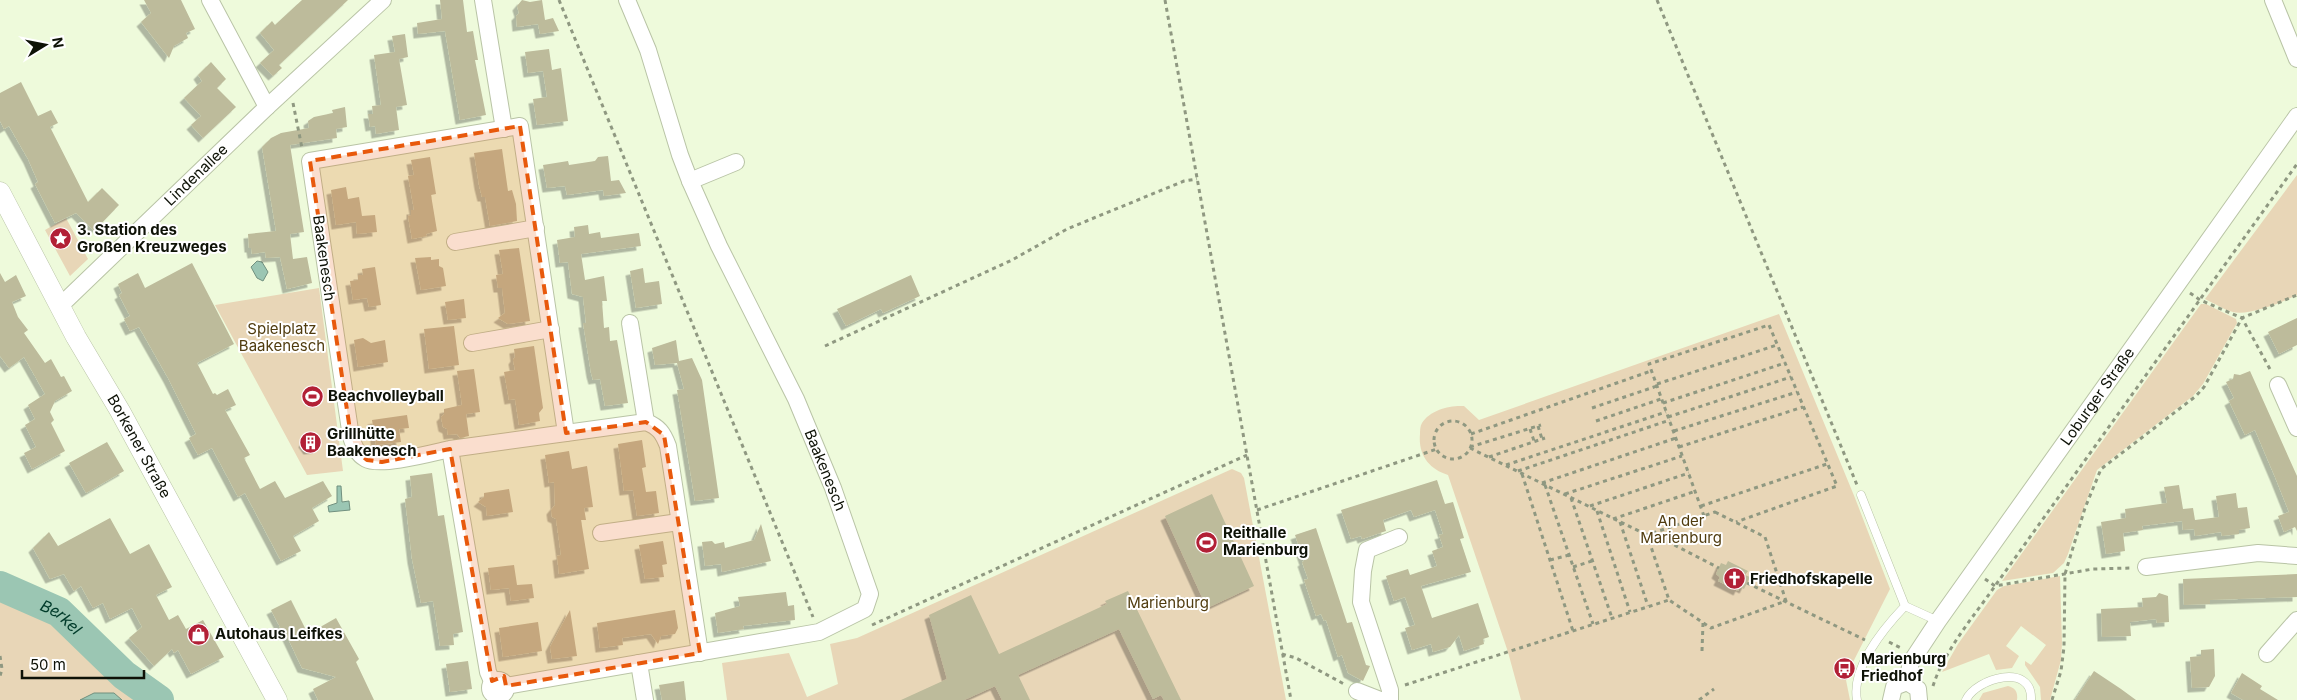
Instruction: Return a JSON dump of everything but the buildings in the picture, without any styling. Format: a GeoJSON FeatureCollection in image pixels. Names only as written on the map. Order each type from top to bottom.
{"type":"FeatureCollection","features":[{"type":"Feature","properties":{"kind":"street"},"geometry":{"type":"LineString","coordinates":[[210,0],[267,107]]}},
{"type":"Feature","properties":{"kind":"street","name":"Lindenallee"},"geometry":{"type":"LineString","coordinates":[[60,306],[267,107],[383,0]]}},
{"type":"Feature","properties":{"kind":"street"},"geometry":{"type":"LineString","coordinates":[[483,0],[504,129]]}},
{"type":"Feature","properties":{"kind":"street","name":"Baakenesch"},"geometry":{"type":"LineString","coordinates":[[450,449],[488,672],[496,691],[639,663],[819,632],[865,609],[870,594],[833,488],[796,399],[719,246],[690,181],[680,155],[648,50],[627,0]]}},
{"type":"Feature","properties":{"kind":"street"},"geometry":{"type":"LineString","coordinates":[[2273,0],[2297,59]]}},
{"type":"Feature","properties":{"kind":"street","name":"Loburger Straße"},"geometry":{"type":"LineString","coordinates":[[1907,682],[1911,662],[1938,621],[2297,116]]}},
{"type":"Feature","properties":{"kind":"street"},"geometry":{"type":"LineString","coordinates":[[310,161],[520,126],[566,433]]}},
{"type":"Feature","properties":{"kind":"street","name":"Baakenesch"},"geometry":{"type":"LineString","coordinates":[[310,161],[351,437],[357,452],[367,460],[382,462],[450,449],[646,422]]}},
{"type":"Feature","properties":{"kind":"street"},"geometry":{"type":"LineString","coordinates":[[690,181],[736,162]]}},
{"type":"Feature","properties":{"kind":"street","name":"Borkener Straße"},"geometry":{"type":"LineString","coordinates":[[0,192],[60,306],[120,411],[277,700]]}},
{"type":"Feature","properties":{"kind":"street"},"geometry":{"type":"LineString","coordinates":[[455,242],[536,228]]}},
{"type":"Feature","properties":{"kind":"street"},"geometry":{"type":"LineString","coordinates":[[630,323],[646,422],[656,426],[666,440],[700,653]]}},
{"type":"Feature","properties":{"kind":"street"},"geometry":{"type":"LineString","coordinates":[[472,343],[551,329]]}},
{"type":"Feature","properties":{"kind":"street"},"geometry":{"type":"LineString","coordinates":[[2278,385],[2297,428]]}},
{"type":"Feature","properties":{"kind":"street"},"geometry":{"type":"LineString","coordinates":[[602,533],[679,522]]}},
{"type":"Feature","properties":{"kind":"street"},"geometry":{"type":"LineString","coordinates":[[1357,691],[1387,697],[1361,602],[1363,571],[1367,550],[1399,537]]}},
{"type":"Feature","properties":{"kind":"street"},"geometry":{"type":"LineString","coordinates":[[2146,567],[2258,553],[2297,556]]}},
{"type":"Feature","properties":{"kind":"street"},"geometry":{"type":"LineString","coordinates":[[2267,654],[2297,620]]}},
{"type":"Feature","properties":{"kind":"street"},"geometry":{"type":"LineString","coordinates":[[639,663],[645,700]]}},
{"type":"Feature","properties":{"kind":"street"},"geometry":{"type":"LineString","coordinates":[[1891,700],[1894,687],[1907,682],[1927,697]]}},
{"type":"Feature","properties":{"kind":"lane"},"geometry":{"type":"LineString","coordinates":[[1862,495],[1905,606],[1938,621]]}},
{"type":"Feature","properties":{"kind":"lane"},"geometry":{"type":"LineString","coordinates":[[1857,700],[1855,691],[1860,673],[1882,630],[1905,606]]}},
{"type":"Feature","properties":{"kind":"lane"},"geometry":{"type":"LineString","coordinates":[[1966,700],[1969,693],[1984,683],[2007,676],[2024,682],[2029,688],[2030,700]]}},
{"type":"Feature","properties":{"kind":"path"},"geometry":{"type":"LineString","coordinates":[[559,0],[819,632]]}},
{"type":"Feature","properties":{"kind":"path"},"geometry":{"type":"LineString","coordinates":[[1165,0],[1291,700]]}},
{"type":"Feature","properties":{"kind":"path"},"geometry":{"type":"LineString","coordinates":[[1657,0],[1862,495]]}},
{"type":"Feature","properties":{"kind":"path"},"geometry":{"type":"LineString","coordinates":[[289,88],[303,151],[310,161]]}},
{"type":"Feature","properties":{"kind":"path"},"geometry":{"type":"LineString","coordinates":[[1927,697],[1939,671],[1960,636],[2297,164]]}},
{"type":"Feature","properties":{"kind":"path"},"geometry":{"type":"LineString","coordinates":[[825,346],[1012,260],[1067,229],[1184,181],[1197,179]]}},
{"type":"Feature","properties":{"kind":"path"},"geometry":{"type":"LineString","coordinates":[[2178,284],[2200,300],[2242,318],[2278,385]]}},
{"type":"Feature","properties":{"kind":"path"},"geometry":{"type":"LineString","coordinates":[[2052,700],[2061,671],[2064,647],[2064,574],[2085,508],[2101,469],[2196,396],[2204,386],[2242,318],[2297,295]]}},
{"type":"Feature","properties":{"kind":"path"},"geometry":{"type":"LineString","coordinates":[[1704,516],[1649,364],[1769,325],[1837,486],[1736,522]]}},
{"type":"Feature","properties":{"kind":"path"},"geometry":{"type":"LineString","coordinates":[[1592,408],[1777,345]]}},
{"type":"Feature","properties":{"kind":"path"},"geometry":{"type":"LineString","coordinates":[[1663,403],[1785,363]]}},
{"type":"Feature","properties":{"kind":"path"},"geometry":{"type":"LineString","coordinates":[[1471,434],[1651,371]]}},
{"type":"Feature","properties":{"kind":"path"},"geometry":{"type":"LineString","coordinates":[[1520,472],[1791,377]]}},
{"type":"Feature","properties":{"kind":"path"},"geometry":{"type":"LineString","coordinates":[[1674,432],[1797,392]]}},
{"type":"Feature","properties":{"kind":"path"},"geometry":{"type":"LineString","coordinates":[[1596,421],[1662,399]]}},
{"type":"Feature","properties":{"kind":"path"},"geometry":{"type":"LineString","coordinates":[[1679,447],[1803,407]]}},
{"type":"Feature","properties":{"kind":"path"},"geometry":{"type":"LineString","coordinates":[[1505,465],[1666,412]]}},
{"type":"Feature","properties":{"kind":"path"},"geometry":{"type":"LineString","coordinates":[[1470,448],[1471,434],[1468,428],[1458,422],[1445,423],[1440,426],[1434,437],[1437,449],[1445,457],[1451,459],[1462,456],[1470,448],[1539,426],[1544,438],[1488,457]]}},
{"type":"Feature","properties":{"kind":"path"},"geometry":{"type":"LineString","coordinates":[[1530,429],[1534,441]]}},
{"type":"Feature","properties":{"kind":"path"},"geometry":{"type":"LineString","coordinates":[[1544,484],[1676,438]]}},
{"type":"Feature","properties":{"kind":"path"},"geometry":{"type":"LineString","coordinates":[[1470,448],[1620,522],[1650,534],[1719,568]]}},
{"type":"Feature","properties":{"kind":"path"},"geometry":{"type":"LineString","coordinates":[[1257,510],[1437,449]]}},
{"type":"Feature","properties":{"kind":"path"},"geometry":{"type":"LineString","coordinates":[[865,628],[1247,455]]}},
{"type":"Feature","properties":{"kind":"path"},"geometry":{"type":"LineString","coordinates":[[1565,494],[1682,456]]}},
{"type":"Feature","properties":{"kind":"path"},"geometry":{"type":"LineString","coordinates":[[1701,506],[1827,464]]}},
{"type":"Feature","properties":{"kind":"path"},"geometry":{"type":"LineString","coordinates":[[1520,472],[1574,631]]}},
{"type":"Feature","properties":{"kind":"path"},"geometry":{"type":"LineString","coordinates":[[1589,506],[1689,473]]}},
{"type":"Feature","properties":{"kind":"path"},"geometry":{"type":"LineString","coordinates":[[1544,484],[1593,624]]}},
{"type":"Feature","properties":{"kind":"path"},"geometry":{"type":"LineString","coordinates":[[1614,518],[1696,491]]}},
{"type":"Feature","properties":{"kind":"path"},"geometry":{"type":"LineString","coordinates":[[1571,498],[1612,618]]}},
{"type":"Feature","properties":{"kind":"path"},"geometry":{"type":"LineString","coordinates":[[1597,510],[1630,612]]}},
{"type":"Feature","properties":{"kind":"path"},"geometry":{"type":"LineString","coordinates":[[1650,534],[1715,512],[1736,522],[1765,537],[1786,601]]}},
{"type":"Feature","properties":{"kind":"path"},"geometry":{"type":"LineString","coordinates":[[1620,522],[1648,606]]}},
{"type":"Feature","properties":{"kind":"path"},"geometry":{"type":"LineString","coordinates":[[1650,534],[1669,600],[1712,628],[1786,601]]}},
{"type":"Feature","properties":{"kind":"path"},"geometry":{"type":"LineString","coordinates":[[1550,560],[1569,555]]}},
{"type":"Feature","properties":{"kind":"path"},"geometry":{"type":"LineString","coordinates":[[1573,567],[1592,561]]}},
{"type":"Feature","properties":{"kind":"path"},"geometry":{"type":"LineString","coordinates":[[1995,586],[2093,569],[2146,567]]}},
{"type":"Feature","properties":{"kind":"path"},"geometry":{"type":"LineString","coordinates":[[1747,583],[1875,644]]}},
{"type":"Feature","properties":{"kind":"path"},"geometry":{"type":"LineString","coordinates":[[1387,697],[1593,624],[1669,600]]}},
{"type":"Feature","properties":{"kind":"path"},"geometry":{"type":"LineString","coordinates":[[1702,652],[1703,623]]}},
{"type":"Feature","properties":{"kind":"path"},"geometry":{"type":"LineString","coordinates":[[1879,636],[1915,656]]}},
{"type":"Feature","properties":{"kind":"path"},"geometry":{"type":"LineString","coordinates":[[1282,654],[1296,658],[1357,691]]}},
{"type":"Feature","properties":{"kind":"path"},"geometry":{"type":"LineString","coordinates":[[0,656],[2,669],[0,676]]}},
{"type":"Feature","properties":{"kind":"path"},"geometry":{"type":"LineString","coordinates":[[1699,700],[1714,689]]}},
{"type":"Feature","properties":{"kind":"highlighted area"},"geometry":{"type":"Polygon","coordinates":[[[520,126],[566,433],[646,422],[664,435],[700,653],[506,686],[504,676],[492,681],[450,449],[382,462],[367,460],[357,452],[351,437],[310,161],[520,126]]]}},
{"type":"Feature","properties":{"kind":"green space"},"geometry":{"type":"Polygon","coordinates":[[[2297,175],[2297,295],[2265,308],[2239,313],[2226,310],[2205,299],[2297,175]]]}},
{"type":"Feature","properties":{"kind":"green space"},"geometry":{"type":"Polygon","coordinates":[[[66,218],[88,259],[70,276],[45,230],[66,218]]]}},
{"type":"Feature","properties":{"kind":"green space","name":"Spielplatz Baakenesch"},"geometry":{"type":"Polygon","coordinates":[[[319,288],[343,471],[307,475],[215,305],[319,288]]]}},
{"type":"Feature","properties":{"kind":"green space"},"geometry":{"type":"Polygon","coordinates":[[[2201,304],[2206,304],[2236,319],[2237,323],[2203,384],[2193,396],[2097,470],[2064,563],[2053,573],[2002,581],[2201,304]]]}},
{"type":"Feature","properties":{"kind":"green space","name":"An der Marienburg"},"geometry":{"type":"Polygon","coordinates":[[[1779,314],[1855,498],[1890,589],[1847,674],[1846,680],[1850,700],[1521,700],[1508,652],[1448,475],[1430,465],[1423,455],[1420,442],[1422,423],[1435,412],[1459,406],[1464,406],[1479,420],[1779,314]]]}},
{"type":"Feature","properties":{"kind":"green space","name":"Marienburg"},"geometry":{"type":"Polygon","coordinates":[[[1232,469],[1241,473],[1244,478],[1286,700],[727,700],[722,663],[789,653],[807,697],[838,684],[830,644],[857,638],[1232,469]]]}},
{"type":"Feature","properties":{"kind":"green space"},"geometry":{"type":"Polygon","coordinates":[[[2060,576],[2061,660],[2050,700],[2041,700],[2040,687],[2025,665],[2025,661],[2031,665],[2046,645],[2021,626],[2006,646],[2019,656],[2012,668],[1996,670],[1989,654],[1942,672],[1958,644],[1997,590],[2004,586],[2060,576]]]}},
{"type":"Feature","properties":{"kind":"green space"},"geometry":{"type":"Polygon","coordinates":[[[0,591],[51,613],[119,678],[136,700],[0,700],[0,591]]]}},
{"type":"Feature","properties":{"kind":"green space"},"geometry":{"type":"Polygon","coordinates":[[[2008,686],[2016,691],[2017,700],[1979,700],[1983,693],[2008,686]]]}},
{"type":"Feature","properties":{"kind":"shaded area"},"geometry":{"type":"Polygon","coordinates":[[[257,261],[262,262],[268,272],[263,281],[257,278],[251,267],[257,261]]]}},
{"type":"Feature","properties":{"kind":"shaded area"},"geometry":{"type":"Polygon","coordinates":[[[337,486],[341,486],[342,502],[349,501],[350,510],[329,512],[328,506],[337,503],[337,486]]]}},
{"type":"Feature","properties":{"kind":"shaded area"},"geometry":{"type":"Polygon","coordinates":[[[94,693],[114,693],[122,700],[80,700],[94,693]]]}},
{"type":"Feature","properties":{"kind":"waterway","name":"Berkel"},"geometry":{"type":"LineString","coordinates":[[0,586],[59,612],[124,675],[159,700]]}},
{"type":"Feature","properties":{"kind":"place","name":"3. Station des Großen Kreuzweges"},"geometry":{"type":"Point","coordinates":[61,239]}},
{"type":"Feature","properties":{"kind":"place","name":"Beachvolleyball"},"geometry":{"type":"Point","coordinates":[312,396]}},
{"type":"Feature","properties":{"kind":"place","name":"Grillhütte Baakenesch"},"geometry":{"type":"Point","coordinates":[311,443]}},
{"type":"Feature","properties":{"kind":"place","name":"Reithalle Marienburg"},"geometry":{"type":"Point","coordinates":[1207,542]}},
{"type":"Feature","properties":{"kind":"place","name":"Friedhofskapelle"},"geometry":{"type":"Point","coordinates":[1734,579]}},
{"type":"Feature","properties":{"kind":"place","name":"Autohaus Leifkes"},"geometry":{"type":"Point","coordinates":[199,634]}},
{"type":"Feature","properties":{"kind":"place","name":"Marienburg Friedhof"},"geometry":{"type":"Point","coordinates":[1845,668]}}]}
